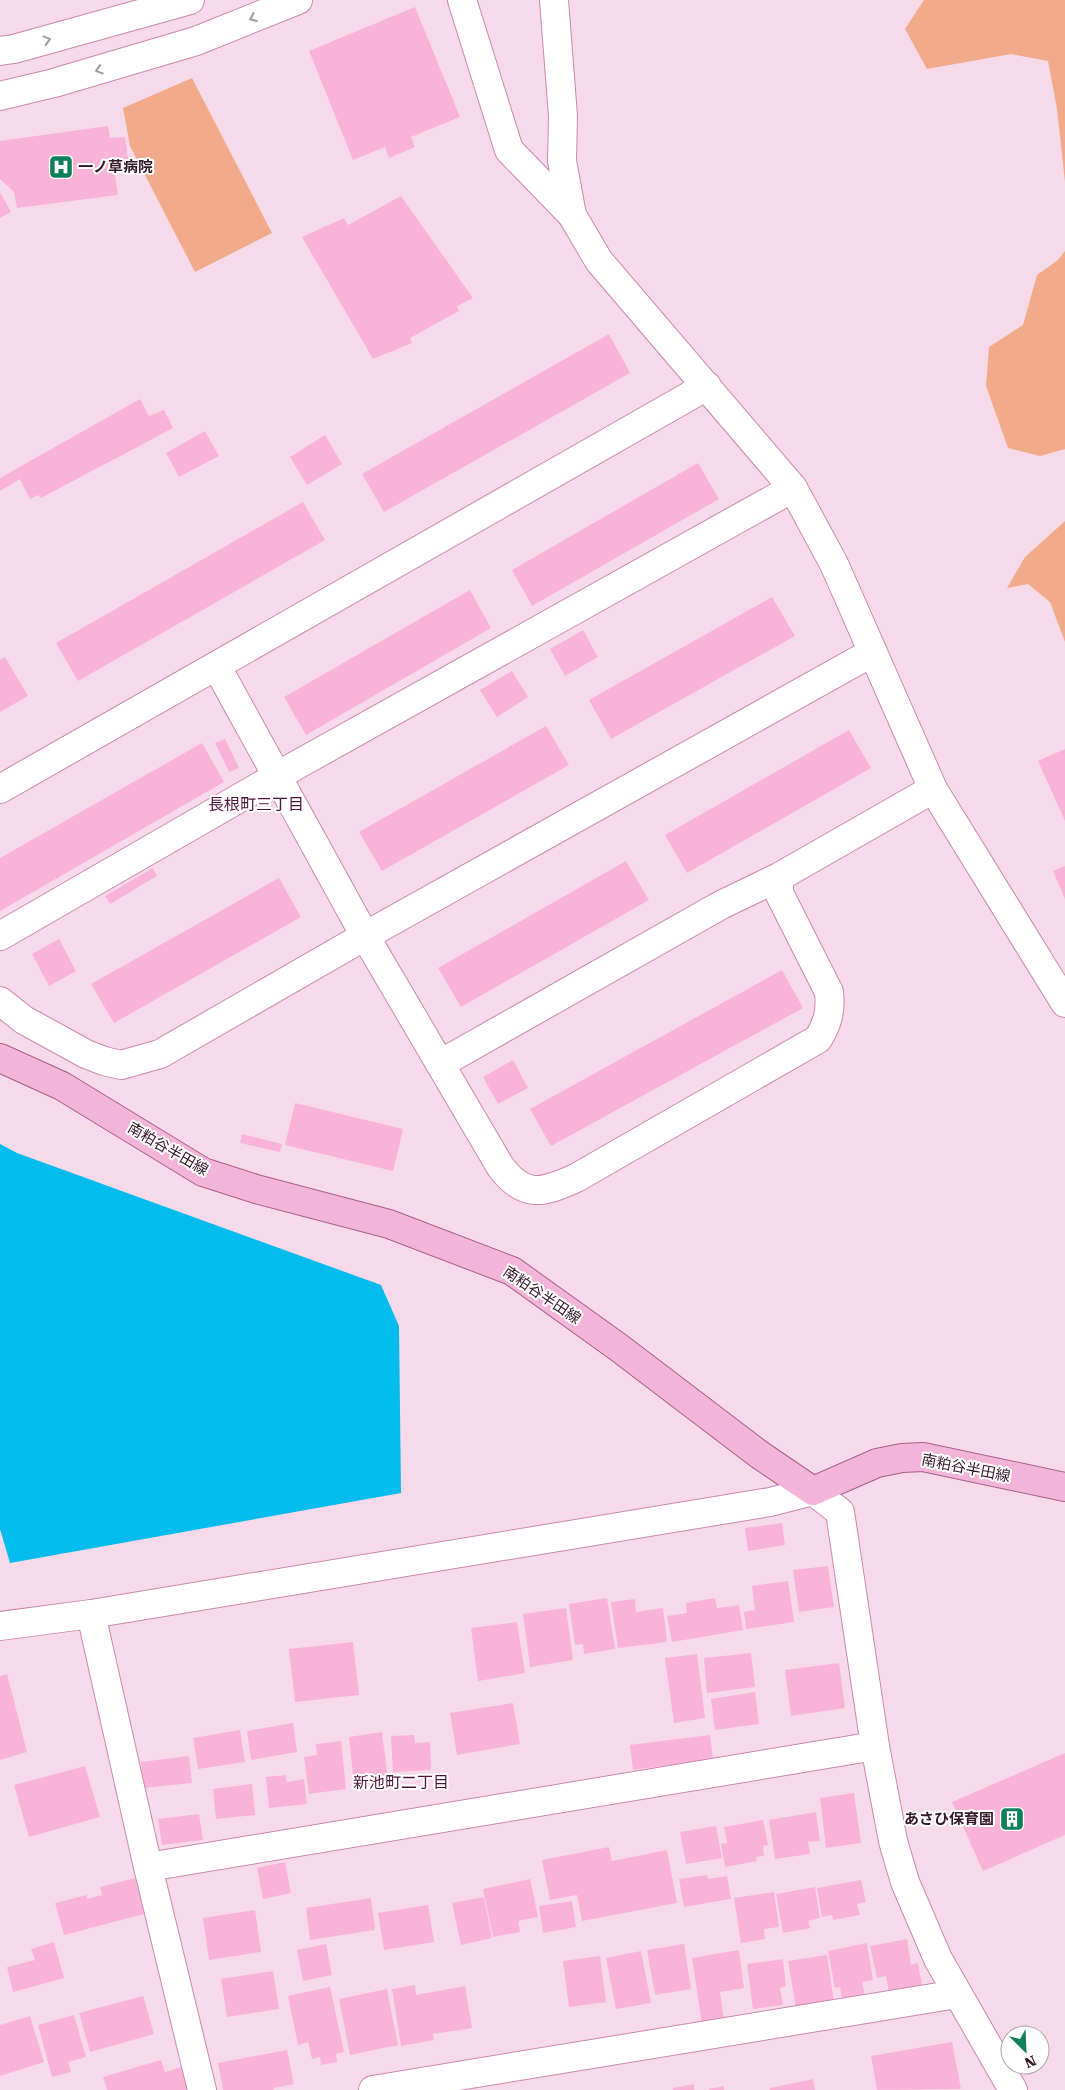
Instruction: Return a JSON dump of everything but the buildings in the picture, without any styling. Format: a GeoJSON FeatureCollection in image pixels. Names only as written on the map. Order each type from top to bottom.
{"type":"FeatureCollection","features":[{"type":"Feature","properties":{"kind":"main road","name":"南粕谷半田線"},"geometry":{"type":"LineString","coordinates":[[0,1058],[62,1086],[203,1172],[256,1189],[390,1224],[512,1271],[618,1347],[760,1455],[813,1491],[877,1463],[902,1458],[923,1458],[1065,1487]]}},
{"type":"Feature","properties":{"kind":"street"},"geometry":{"type":"LineString","coordinates":[[0,51],[23,47],[190,0]]}},
{"type":"Feature","properties":{"kind":"street"},"geometry":{"type":"LineString","coordinates":[[0,96],[54,83],[196,41],[298,0]]}},
{"type":"Feature","properties":{"kind":"street"},"geometry":{"type":"LineString","coordinates":[[462,0],[509,150],[572,215],[599,262],[793,488],[834,564],[933,788],[1065,1003]]}},
{"type":"Feature","properties":{"kind":"street"},"geometry":{"type":"LineString","coordinates":[[554,0],[563,116],[562,161],[572,215]]}},
{"type":"Feature","properties":{"kind":"street"},"geometry":{"type":"LineString","coordinates":[[0,789],[217,667],[706,386]]}},
{"type":"Feature","properties":{"kind":"street"},"geometry":{"type":"LineString","coordinates":[[0,936],[277,776],[793,488]]}},
{"type":"Feature","properties":{"kind":"street"},"geometry":{"type":"LineString","coordinates":[[0,1001],[24,1020],[86,1054],[121,1065],[160,1054],[365,936],[873,652]]}},
{"type":"Feature","properties":{"kind":"street"},"geometry":{"type":"LineString","coordinates":[[217,667],[365,936],[500,1166],[510,1179],[520,1187],[536,1190],[554,1188],[576,1178],[818,1039],[826,1026],[831,1010],[829,992],[779,893],[779,877]]}},
{"type":"Feature","properties":{"kind":"street"},"geometry":{"type":"LineString","coordinates":[[440,1064],[721,905],[779,877],[933,788]]}},
{"type":"Feature","properties":{"kind":"street"},"geometry":{"type":"LineString","coordinates":[[0,1626],[91,1614],[770,1502],[813,1491],[840,1512],[875,1746],[894,1841],[905,1882],[938,1959],[1013,2090]]}},
{"type":"Feature","properties":{"kind":"street"},"geometry":{"type":"LineString","coordinates":[[91,1614],[148,1867],[202,2090]]}},
{"type":"Feature","properties":{"kind":"street"},"geometry":{"type":"LineString","coordinates":[[148,1867],[875,1746]]}},
{"type":"Feature","properties":{"kind":"street"},"geometry":{"type":"LineString","coordinates":[[373,2090],[957,1994]]}},
{"type":"Feature","properties":{"kind":"shaded area"},"geometry":{"type":"Polygon","coordinates":[[[924,0],[1065,0],[1065,182],[1057,109],[1048,61],[1011,54],[927,69],[905,29],[924,0]]]}},
{"type":"Feature","properties":{"kind":"shaded area"},"geometry":{"type":"Polygon","coordinates":[[[192,78],[272,233],[195,272],[130,146],[123,108],[192,78]]]}},
{"type":"Feature","properties":{"kind":"shaded area"},"geometry":{"type":"Polygon","coordinates":[[[1065,251],[1065,449],[1040,456],[1008,448],[986,386],[989,347],[1023,325],[1037,275],[1058,260],[1065,251]]]}},
{"type":"Feature","properties":{"kind":"shaded area"},"geometry":{"type":"Polygon","coordinates":[[[1065,521],[1065,642],[1050,602],[1028,584],[1007,588],[1025,557],[1065,521]]]}},
{"type":"Feature","properties":{"kind":"water"},"geometry":{"type":"Polygon","coordinates":[[[0,1144],[17,1153],[381,1285],[399,1326],[401,1493],[10,1563],[0,1529],[0,1144]]]}},
{"type":"Feature","properties":{"kind":"place","name":"一ノ草病院"},"geometry":{"type":"Point","coordinates":[61,167]}},
{"type":"Feature","properties":{"kind":"place","name":"あさひ保育園"},"geometry":{"type":"Point","coordinates":[1012,1819]}},
{"type":"Feature","properties":{"kind":"district","name":"長根町三丁目"},"geometry":{"type":"Point","coordinates":[256,804]}},
{"type":"Feature","properties":{"kind":"district","name":"新池町二丁目"},"geometry":{"type":"Point","coordinates":[401,1782]}}]}
